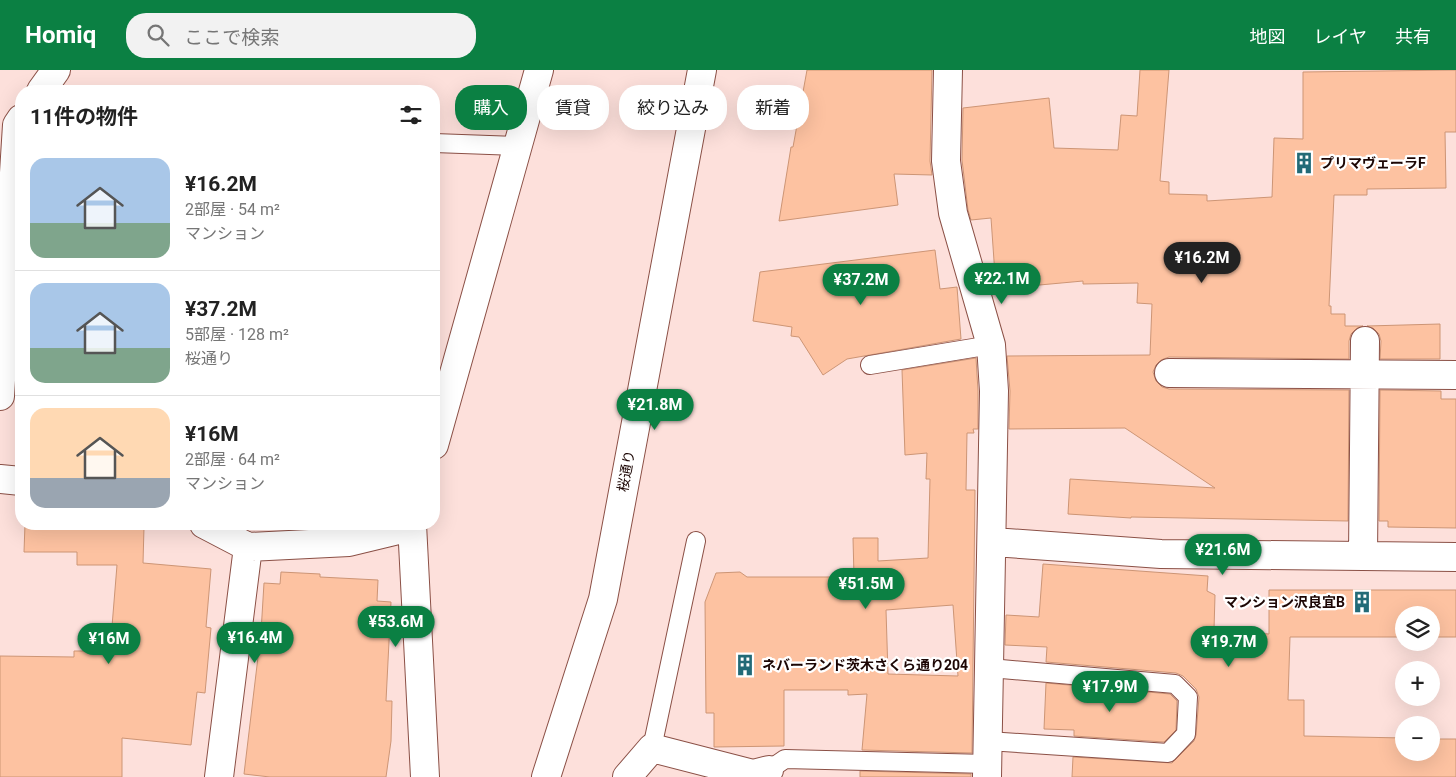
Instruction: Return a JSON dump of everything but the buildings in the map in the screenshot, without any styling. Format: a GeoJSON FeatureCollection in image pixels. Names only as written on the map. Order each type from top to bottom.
{"type":"FeatureCollection","features":[{"type":"Feature","properties":{"kind":"street"},"geometry":{"type":"LineString","coordinates":[[45,85],[56,70]]}},
{"type":"Feature","properties":{"kind":"street"},"geometry":{"type":"LineString","coordinates":[[440,422],[539,70]]}},
{"type":"Feature","properties":{"kind":"street","name":"桜通り"},"geometry":{"type":"LineString","coordinates":[[546,777],[603,599],[702,70]]}},
{"type":"Feature","properties":{"kind":"street"},"geometry":{"type":"LineString","coordinates":[[948,70],[946,161],[953,213],[991,345],[994,391],[988,760]]}},
{"type":"Feature","properties":{"kind":"street"},"geometry":{"type":"LineString","coordinates":[[0,396],[15,123]]}},
{"type":"Feature","properties":{"kind":"street"},"geometry":{"type":"LineString","coordinates":[[1363,556],[1365,341]]}},
{"type":"Feature","properties":{"kind":"street"},"geometry":{"type":"LineString","coordinates":[[1169,374],[1456,375]]}},
{"type":"Feature","properties":{"kind":"street"},"geometry":{"type":"LineString","coordinates":[[0,480],[15,481]]}},
{"type":"Feature","properties":{"kind":"street"},"geometry":{"type":"LineString","coordinates":[[215,530],[248,547],[349,542],[396,530]]}},
{"type":"Feature","properties":{"kind":"street"},"geometry":{"type":"LineString","coordinates":[[411,530],[426,777]]}},
{"type":"Feature","properties":{"kind":"street"},"geometry":{"type":"LineString","coordinates":[[993,542],[1161,554],[1456,556]]}},
{"type":"Feature","properties":{"kind":"street"},"geometry":{"type":"LineString","coordinates":[[219,777],[248,547]]}},
{"type":"Feature","properties":{"kind":"street"},"geometry":{"type":"LineString","coordinates":[[628,777],[652,748],[753,774],[769,770]]}},
{"type":"Feature","properties":{"kind":"lane"},"geometry":{"type":"LineString","coordinates":[[440,143],[517,146]]}},
{"type":"Feature","properties":{"kind":"lane"},"geometry":{"type":"LineString","coordinates":[[870,365],[991,345]]}},
{"type":"Feature","properties":{"kind":"lane"},"geometry":{"type":"LineString","coordinates":[[652,748],[696,541]]}},
{"type":"Feature","properties":{"kind":"lane"},"geometry":{"type":"LineString","coordinates":[[769,770],[785,759],[988,760],[1168,753],[1186,734],[1188,697],[1175,684],[990,668]]}},
{"type":"Feature","properties":{"kind":"place","name":"プリマヴェーラF"},"geometry":{"type":"Point","coordinates":[1304,163]}},
{"type":"Feature","properties":{"kind":"place","name":"マンション沢良宜B"},"geometry":{"type":"Point","coordinates":[1362,602]}},
{"type":"Feature","properties":{"kind":"place","name":"ネバーランド茨木さくら通り204"},"geometry":{"type":"Point","coordinates":[745,665]}}]}
